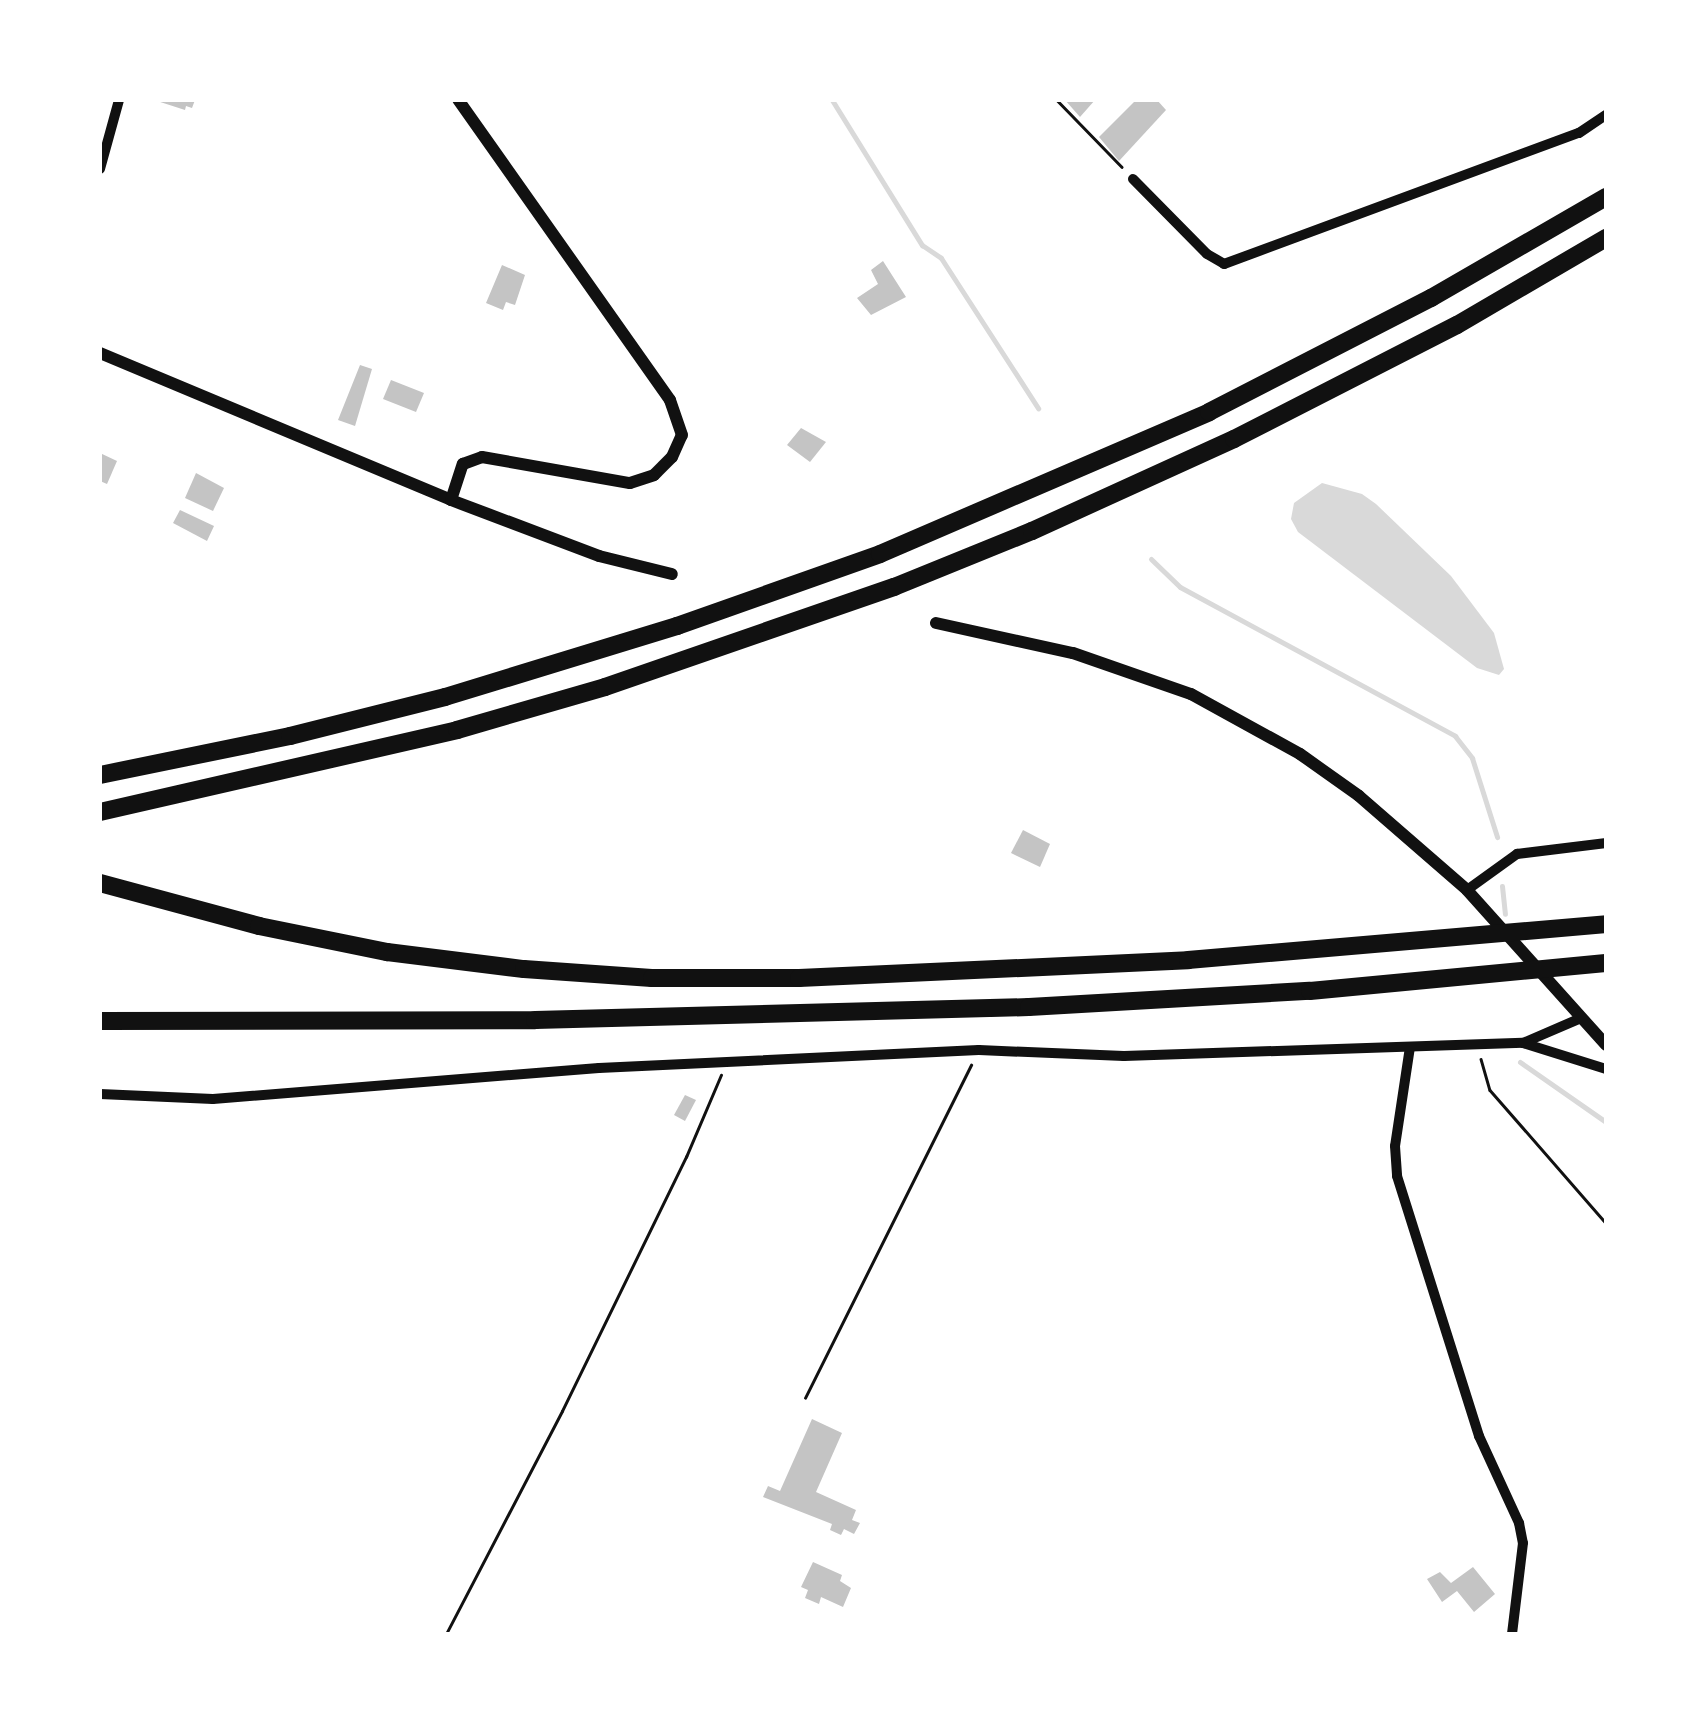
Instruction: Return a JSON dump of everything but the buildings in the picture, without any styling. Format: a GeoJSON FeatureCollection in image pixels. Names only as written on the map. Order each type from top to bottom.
{"type":"FeatureCollection","features":[{"type":"Feature","properties":{"kind":"highway"},"geometry":{"type":"LineString","coordinates":[[100,776],[290,736],[462,692],[677,626],[880,554],[1209,412],[1432,298],[1606,197]]}},
{"type":"Feature","properties":{"kind":"highway"},"geometry":{"type":"LineString","coordinates":[[100,812],[292,772],[492,720],[708,654],[894,587],[1085,508],[1234,439],[1457,324],[1606,238]]}},
{"type":"Feature","properties":{"kind":"highway"},"geometry":{"type":"LineString","coordinates":[[100,882],[259,926],[387,952],[524,969],[652,978],[798,978],[1016,969],[1447,941],[1606,924]]}},
{"type":"Feature","properties":{"kind":"highway"},"geometry":{"type":"LineString","coordinates":[[100,1022],[874,1013],[1176,1000],[1600,964]]}},
{"type":"Feature","properties":{"kind":"street"},"geometry":{"type":"LineString","coordinates":[[100,169],[120,100]]}},
{"type":"Feature","properties":{"kind":"street"},"geometry":{"type":"LineString","coordinates":[[450,500],[463,464],[482,457],[612,483],[643,480],[672,457],[682,435],[670,400],[458,100]]}},
{"type":"Feature","properties":{"kind":"street"},"geometry":{"type":"LineString","coordinates":[[1134,179],[1207,254],[1224,264],[1579,133],[1606,115]]}},
{"type":"Feature","properties":{"kind":"street"},"geometry":{"type":"LineString","coordinates":[[100,353],[450,500],[600,556],[672,574]]}},
{"type":"Feature","properties":{"kind":"street"},"geometry":{"type":"LineString","coordinates":[[936,623],[1073,653],[1190,694],[1300,754],[1359,796],[1468,890],[1606,1044]]}},
{"type":"Feature","properties":{"kind":"street"},"geometry":{"type":"LineString","coordinates":[[1468,890],[1516,854],[1606,843]]}},
{"type":"Feature","properties":{"kind":"street"},"geometry":{"type":"LineString","coordinates":[[100,1094],[213,1099],[599,1068],[978,1050],[1124,1056],[1477,1046],[1523,1043],[1581,1018]]}},
{"type":"Feature","properties":{"kind":"street"},"geometry":{"type":"LineString","coordinates":[[1594,1033],[1606,1052]]}},
{"type":"Feature","properties":{"kind":"street"},"geometry":{"type":"LineString","coordinates":[[1523,1043],[1606,1069]]}},
{"type":"Feature","properties":{"kind":"street"},"geometry":{"type":"LineString","coordinates":[[1410,1048],[1394,1146],[1397,1176],[1479,1436],[1520,1522],[1523,1543],[1512,1634]]}},
{"type":"Feature","properties":{"kind":"path"},"geometry":{"type":"LineString","coordinates":[[1057,100],[1134,179]]}},
{"type":"Feature","properties":{"kind":"path"},"geometry":{"type":"LineString","coordinates":[[1477,1046],[1490,1090],[1606,1223]]}},
{"type":"Feature","properties":{"kind":"path"},"geometry":{"type":"LineString","coordinates":[[804,1398],[978,1050]]}},
{"type":"Feature","properties":{"kind":"path"},"geometry":{"type":"LineString","coordinates":[[446,1634],[570,1394],[686,1157],[726,1064]]}},
{"type":"Feature","properties":{"kind":"shaded area"},"geometry":{"type":"Polygon","coordinates":[[[1322,483],[1362,494],[1376,504],[1451,576],[1494,633],[1504,669],[1499,675],[1477,668],[1298,532],[1291,519],[1294,503],[1322,483]]]}},
{"type":"Feature","properties":{"kind":"waterway"},"geometry":{"type":"LineString","coordinates":[[832,100],[922,245],[941,258],[1038,408]]}},
{"type":"Feature","properties":{"kind":"waterway"},"geometry":{"type":"LineString","coordinates":[[1151,559],[1180,587],[1455,736],[1472,758],[1497,837]]}},
{"type":"Feature","properties":{"kind":"waterway"},"geometry":{"type":"LineString","coordinates":[[1502,886],[1505,914]]}},
{"type":"Feature","properties":{"kind":"waterway"},"geometry":{"type":"LineString","coordinates":[[1520,1062],[1606,1122]]}}]}
